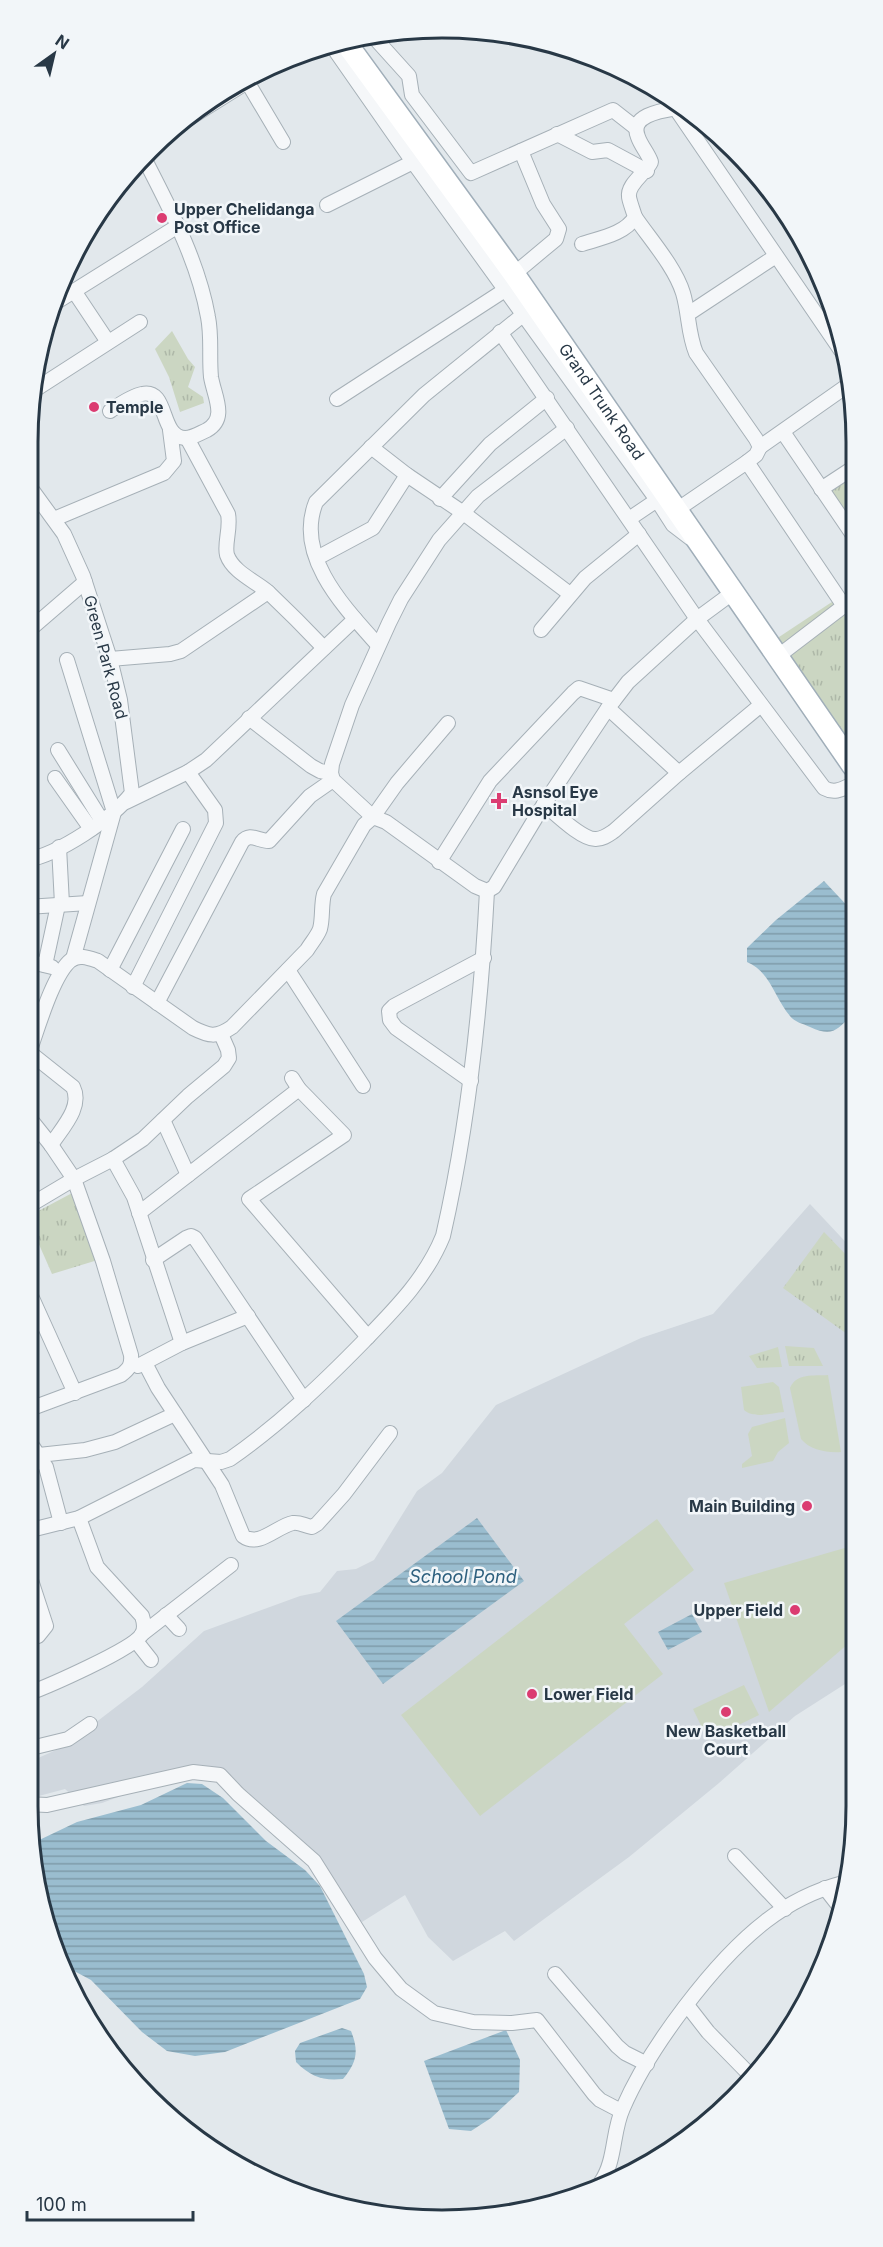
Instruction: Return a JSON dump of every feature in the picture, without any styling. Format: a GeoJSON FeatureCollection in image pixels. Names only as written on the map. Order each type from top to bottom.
{"type":"FeatureCollection","features":[{"type":"Feature","properties":{"kind":"main road","name":"Grand Trunk Road"},"geometry":{"type":"LineString","coordinates":[[350,48],[509,282],[678,509],[846,756]]}},
{"type":"Feature","properties":{"kind":"street"},"geometry":{"type":"LineString","coordinates":[[379,43],[409,76],[412,95],[471,173],[613,110],[636,128]]}},
{"type":"Feature","properties":{"kind":"street"},"geometry":{"type":"LineString","coordinates":[[336,51],[413,162],[509,282],[524,314],[575,389],[657,500],[672,525],[706,550]]}},
{"type":"Feature","properties":{"kind":"street"},"geometry":{"type":"LineString","coordinates":[[251,86],[283,142]]}},
{"type":"Feature","properties":{"kind":"street"},"geometry":{"type":"LineString","coordinates":[[672,110],[639,120],[636,128],[637,136],[651,162],[647,171],[630,190],[629,196],[635,217],[676,278],[688,314],[690,339],[696,353],[760,447]]}},
{"type":"Feature","properties":{"kind":"street"},"geometry":{"type":"LineString","coordinates":[[690,123],[832,338]]}},
{"type":"Feature","properties":{"kind":"street"},"geometry":{"type":"LineString","coordinates":[[558,134],[592,152],[608,150],[647,171]]}},
{"type":"Feature","properties":{"kind":"street"},"geometry":{"type":"LineString","coordinates":[[337,399],[509,282],[556,239],[560,229],[543,204],[521,151]]}},
{"type":"Feature","properties":{"kind":"street"},"geometry":{"type":"LineString","coordinates":[[327,205],[413,162]]}},
{"type":"Feature","properties":{"kind":"street"},"geometry":{"type":"LineString","coordinates":[[147,165],[178,226],[205,303],[209,319],[211,377],[219,409],[219,417],[213,426],[197,435],[187,438],[177,436],[170,430]]}},
{"type":"Feature","properties":{"kind":"street"},"geometry":{"type":"LineString","coordinates":[[582,244],[624,229],[635,217]]}},
{"type":"Feature","properties":{"kind":"street"},"geometry":{"type":"LineString","coordinates":[[64,297],[178,226]]}},
{"type":"Feature","properties":{"kind":"street"},"geometry":{"type":"LineString","coordinates":[[688,314],[776,256]]}},
{"type":"Feature","properties":{"kind":"street"},"geometry":{"type":"LineString","coordinates":[[74,291],[108,342]]}},
{"type":"Feature","properties":{"kind":"street"},"geometry":{"type":"LineString","coordinates":[[378,645],[335,594],[317,558],[311,535],[310,516],[316,502],[424,395],[524,314]]}},
{"type":"Feature","properties":{"kind":"street"},"geometry":{"type":"LineString","coordinates":[[42,385],[140,322]]}},
{"type":"Feature","properties":{"kind":"street"},"geometry":{"type":"LineString","coordinates":[[500,332],[697,619],[824,788],[837,792],[846,788]]}},
{"type":"Feature","properties":{"kind":"street"},"geometry":{"type":"LineString","coordinates":[[678,509],[747,462],[756,455],[760,447],[842,389]]}},
{"type":"Feature","properties":{"kind":"street"},"geometry":{"type":"LineString","coordinates":[[54,519],[164,473],[174,461],[170,430],[159,401],[152,394],[144,393],[136,396],[110,411]]}},
{"type":"Feature","properties":{"kind":"street"},"geometry":{"type":"LineString","coordinates":[[440,498],[490,444],[547,398]]}},
{"type":"Feature","properties":{"kind":"street"},"geometry":{"type":"LineString","coordinates":[[157,1003],[242,842],[246,837],[251,836],[262,841],[269,841],[310,795],[332,777],[352,705],[378,645],[401,599],[439,540],[462,512],[501,477],[567,428]]}},
{"type":"Feature","properties":{"kind":"street"},"geometry":{"type":"LineString","coordinates":[[783,432],[846,525]]}},
{"type":"Feature","properties":{"kind":"street"},"geometry":{"type":"LineString","coordinates":[[187,438],[228,514],[231,524],[226,549],[228,558],[239,570],[268,592],[324,648]]}},
{"type":"Feature","properties":{"kind":"street"},"geometry":{"type":"LineString","coordinates":[[371,447],[570,594]]}},
{"type":"Feature","properties":{"kind":"street"},"geometry":{"type":"LineString","coordinates":[[747,462],[846,600]]}},
{"type":"Feature","properties":{"kind":"street"},"geometry":{"type":"LineString","coordinates":[[821,489],[846,473]]}},
{"type":"Feature","properties":{"kind":"street"},"geometry":{"type":"LineString","coordinates":[[317,558],[374,528],[406,475]]}},
{"type":"Feature","properties":{"kind":"street","name":"Green Park Road"},"geometry":{"type":"LineString","coordinates":[[38,498],[72,550],[85,582],[110,659],[120,700],[132,782],[132,793],[119,808],[72,959]]}},
{"type":"Feature","properties":{"kind":"street"},"geometry":{"type":"LineString","coordinates":[[629,519],[657,500]]}},
{"type":"Feature","properties":{"kind":"street"},"geometry":{"type":"LineString","coordinates":[[541,630],[595,568],[639,534]]}},
{"type":"Feature","properties":{"kind":"street"},"geometry":{"type":"LineString","coordinates":[[38,623],[85,582]]}},
{"type":"Feature","properties":{"kind":"street"},"geometry":{"type":"LineString","coordinates":[[38,1528],[80,1518],[194,1460],[221,1462],[230,1459],[263,1436],[304,1400],[368,1337],[423,1275],[436,1253],[446,1222],[471,1081],[484,958],[487,891],[499,880],[544,804],[611,704],[658,653],[697,619],[735,591]]}},
{"type":"Feature","properties":{"kind":"street"},"geometry":{"type":"LineString","coordinates":[[110,659],[181,651],[268,592]]}},
{"type":"Feature","properties":{"kind":"street"},"geometry":{"type":"LineString","coordinates":[[777,657],[846,605]]}},
{"type":"Feature","properties":{"kind":"street"},"geometry":{"type":"LineString","coordinates":[[38,856],[59,847],[97,825],[119,808],[188,772],[221,748],[249,718],[355,619]]}},
{"type":"Feature","properties":{"kind":"street"},"geometry":{"type":"LineString","coordinates":[[67,660],[119,808]]}},
{"type":"Feature","properties":{"kind":"street"},"geometry":{"type":"LineString","coordinates":[[439,862],[490,781],[579,688],[586,689],[611,704],[679,773]]}},
{"type":"Feature","properties":{"kind":"street"},"geometry":{"type":"LineString","coordinates":[[544,804],[584,836],[593,840],[603,838],[761,705]]}},
{"type":"Feature","properties":{"kind":"street"},"geometry":{"type":"LineString","coordinates":[[249,718],[311,766],[332,777],[373,817],[386,822],[439,862],[475,886],[487,891]]}},
{"type":"Feature","properties":{"kind":"street"},"geometry":{"type":"LineString","coordinates":[[38,1028],[63,970],[72,959],[85,956],[98,961],[193,1028],[209,1036],[221,1034],[232,1027],[307,950],[320,926],[324,894],[364,825],[373,817],[397,783],[448,723]]}},
{"type":"Feature","properties":{"kind":"street"},"geometry":{"type":"LineString","coordinates":[[58,750],[97,825]]}},
{"type":"Feature","properties":{"kind":"street"},"geometry":{"type":"LineString","coordinates":[[134,987],[216,823],[215,810],[188,772]]}},
{"type":"Feature","properties":{"kind":"street"},"geometry":{"type":"LineString","coordinates":[[55,778],[97,825]]}},
{"type":"Feature","properties":{"kind":"street"},"geometry":{"type":"LineString","coordinates":[[110,970],[183,829]]}},
{"type":"Feature","properties":{"kind":"street"},"geometry":{"type":"LineString","coordinates":[[45,965],[60,905],[59,847]]}},
{"type":"Feature","properties":{"kind":"street"},"geometry":{"type":"LineString","coordinates":[[38,906],[88,903]]}},
{"type":"Feature","properties":{"kind":"street"},"geometry":{"type":"LineString","coordinates":[[471,1081],[396,1028],[390,1020],[389,1011],[394,1005],[484,958]]}},
{"type":"Feature","properties":{"kind":"street"},"geometry":{"type":"LineString","coordinates":[[38,963],[63,970]]}},
{"type":"Feature","properties":{"kind":"street"},"geometry":{"type":"LineString","coordinates":[[288,969],[363,1086]]}},
{"type":"Feature","properties":{"kind":"street"},"geometry":{"type":"LineString","coordinates":[[38,1200],[113,1159],[143,1139],[224,1066],[229,1058],[221,1034]]}},
{"type":"Feature","properties":{"kind":"street"},"geometry":{"type":"LineString","coordinates":[[38,1062],[73,1087],[77,1095],[76,1104],[51,1145]]}},
{"type":"Feature","properties":{"kind":"street"},"geometry":{"type":"LineString","coordinates":[[139,1213],[188,1175],[295,1084],[344,1136],[249,1199],[368,1337]]}},
{"type":"Feature","properties":{"kind":"street"},"geometry":{"type":"LineString","coordinates":[[163,1120],[188,1175]]}},
{"type":"Feature","properties":{"kind":"street"},"geometry":{"type":"LineString","coordinates":[[38,1136],[51,1145],[74,1179],[103,1261],[128,1345],[132,1363],[128,1370]]}},
{"type":"Feature","properties":{"kind":"street"},"geometry":{"type":"LineString","coordinates":[[113,1159],[129,1185],[182,1344]]}},
{"type":"Feature","properties":{"kind":"street"},"geometry":{"type":"LineString","coordinates":[[153,1260],[186,1238],[191,1236],[195,1238],[304,1400]]}},
{"type":"Feature","properties":{"kind":"street"},"geometry":{"type":"LineString","coordinates":[[38,1311],[75,1393]]}},
{"type":"Feature","properties":{"kind":"street"},"geometry":{"type":"LineString","coordinates":[[38,1403],[75,1393],[121,1375],[182,1344],[248,1316]]}},
{"type":"Feature","properties":{"kind":"street"},"geometry":{"type":"LineString","coordinates":[[145,1363],[175,1414],[222,1485],[243,1536],[248,1540],[256,1540],[295,1522],[312,1527],[317,1524],[344,1494],[390,1433]]}},
{"type":"Feature","properties":{"kind":"street"},"geometry":{"type":"LineString","coordinates":[[61,1523],[50,1478],[39,1455],[85,1450],[115,1442],[175,1414]]}},
{"type":"Feature","properties":{"kind":"street"},"geometry":{"type":"LineString","coordinates":[[80,1518],[97,1567],[142,1616],[144,1624],[139,1637],[151,1660]]}},
{"type":"Feature","properties":{"kind":"street"},"geometry":{"type":"LineString","coordinates":[[38,1690],[139,1637],[231,1565]]}},
{"type":"Feature","properties":{"kind":"street"},"geometry":{"type":"LineString","coordinates":[[38,1602],[46,1626],[38,1636]]}},
{"type":"Feature","properties":{"kind":"street"},"geometry":{"type":"LineString","coordinates":[[166,1616],[179,1629]]}},
{"type":"Feature","properties":{"kind":"street"},"geometry":{"type":"LineString","coordinates":[[38,1746],[68,1739],[90,1724]]}},
{"type":"Feature","properties":{"kind":"street"},"geometry":{"type":"LineString","coordinates":[[38,1805],[47,1805],[194,1772],[220,1775],[238,1794],[314,1861],[375,1958],[401,1989],[434,2013],[473,2022],[512,2023],[537,2020],[594,2094],[600,2100],[621,2111]]}},
{"type":"Feature","properties":{"kind":"street"},"geometry":{"type":"LineString","coordinates":[[735,1856],[784,1910]]}},
{"type":"Feature","properties":{"kind":"street"},"geometry":{"type":"LineString","coordinates":[[606,2174],[621,2111],[669,2028],[687,2005],[718,1967],[766,1921],[825,1888],[838,1884]]}},
{"type":"Feature","properties":{"kind":"street"},"geometry":{"type":"LineString","coordinates":[[825,1888],[834,1900]]}},
{"type":"Feature","properties":{"kind":"street"},"geometry":{"type":"LineString","coordinates":[[555,1974],[625,2054],[647,2064]]}},
{"type":"Feature","properties":{"kind":"street"},"geometry":{"type":"LineString","coordinates":[[687,2005],[708,2032],[746,2071]]}},
{"type":"Feature","properties":{"kind":"shaded area"},"geometry":{"type":"Polygon","coordinates":[[[810,1204],[846,1242],[846,1683],[795,1716],[719,1783],[629,1857],[514,1941],[505,1931],[453,1961],[428,1937],[405,1895],[362,1922],[310,1853],[204,1770],[102,1803],[84,1806],[65,1789],[38,1796],[38,1758],[65,1746],[142,1687],[204,1631],[300,1596],[320,1592],[337,1571],[356,1569],[374,1560],[417,1491],[442,1473],[496,1405],[641,1338],[713,1314],[810,1204]]]}},
{"type":"Feature","properties":{"kind":"green space"},"geometry":{"type":"Polygon","coordinates":[[[172,331],[195,367],[188,387],[203,397],[204,403],[180,412],[169,377],[155,349],[172,331]]]}},
{"type":"Feature","properties":{"kind":"green space"},"geometry":{"type":"Polygon","coordinates":[[[846,481],[846,520],[828,494],[846,481]]]}},
{"type":"Feature","properties":{"kind":"green space"},"geometry":{"type":"Polygon","coordinates":[[[846,593],[846,737],[776,639],[846,593]]]}},
{"type":"Feature","properties":{"kind":"green space"},"geometry":{"type":"Polygon","coordinates":[[[76,1191],[101,1259],[52,1274],[38,1242],[38,1211],[76,1191]]]}},
{"type":"Feature","properties":{"kind":"green space"},"geometry":{"type":"Polygon","coordinates":[[[824,1232],[846,1255],[846,1333],[783,1288],[824,1232]]]}},
{"type":"Feature","properties":{"kind":"green space"},"geometry":{"type":"Polygon","coordinates":[[[785,1346],[814,1348],[823,1366],[789,1366],[785,1346]]]}},
{"type":"Feature","properties":{"kind":"green space"},"geometry":{"type":"Polygon","coordinates":[[[778,1347],[782,1367],[757,1368],[749,1356],[778,1347]]]}},
{"type":"Feature","properties":{"kind":"green space"},"geometry":{"type":"Polygon","coordinates":[[[828,1375],[841,1452],[819,1450],[809,1446],[801,1439],[790,1388],[796,1380],[801,1378],[828,1375]]]}},
{"type":"Feature","properties":{"kind":"green space"},"geometry":{"type":"Polygon","coordinates":[[[773,1382],[779,1387],[784,1412],[758,1415],[744,1410],[741,1387],[773,1382]]]}},
{"type":"Feature","properties":{"kind":"green space"},"geometry":{"type":"Polygon","coordinates":[[[785,1418],[789,1443],[778,1452],[773,1461],[742,1468],[742,1464],[752,1456],[748,1434],[752,1427],[785,1418]]]}},
{"type":"Feature","properties":{"kind":"green space","name":"Lower Field"},"geometry":{"type":"Polygon","coordinates":[[[657,1519],[694,1570],[624,1624],[663,1674],[480,1816],[401,1715],[657,1519]]]}},
{"type":"Feature","properties":{"kind":"green space","name":"Upper Field"},"geometry":{"type":"Polygon","coordinates":[[[846,1548],[846,1646],[769,1712],[724,1583],[846,1548]]]}},
{"type":"Feature","properties":{"kind":"green space","name":"New Basketball Court"},"geometry":{"type":"Polygon","coordinates":[[[744,1685],[759,1715],[708,1740],[693,1709],[744,1685]]]}},
{"type":"Feature","properties":{"kind":"water"},"geometry":{"type":"Polygon","coordinates":[[[824,881],[846,904],[846,1020],[835,1030],[825,1032],[799,1023],[792,1018],[767,979],[755,966],[747,962],[747,948],[776,920],[824,881]]]}},
{"type":"Feature","properties":{"kind":"water","name":"School Pond"},"geometry":{"type":"Polygon","coordinates":[[[477,1518],[524,1581],[383,1684],[336,1621],[477,1518]]]}},
{"type":"Feature","properties":{"kind":"water"},"geometry":{"type":"Polygon","coordinates":[[[692,1614],[702,1632],[668,1650],[658,1632],[692,1614]]]}},
{"type":"Feature","properties":{"kind":"water"},"geometry":{"type":"Polygon","coordinates":[[[187,1783],[202,1784],[223,1798],[266,1841],[305,1870],[320,1886],[364,1974],[367,1987],[360,1999],[225,2052],[195,2056],[167,2051],[142,2032],[91,1980],[73,1970],[51,1910],[39,1840],[77,1822],[141,1805],[187,1783]]]}},
{"type":"Feature","properties":{"kind":"water"},"geometry":{"type":"Polygon","coordinates":[[[342,2028],[351,2031],[356,2050],[354,2062],[343,2079],[318,2077],[296,2062],[295,2051],[300,2043],[342,2028]]]}},
{"type":"Feature","properties":{"kind":"water"},"geometry":{"type":"Polygon","coordinates":[[[506,2030],[520,2060],[519,2092],[491,2118],[471,2131],[449,2129],[424,2061],[506,2030]]]}},
{"type":"Feature","properties":{"kind":"place","name":"Upper Chelidanga Post Office"},"geometry":{"type":"Point","coordinates":[162,218]}},
{"type":"Feature","properties":{"kind":"place","name":"Temple"},"geometry":{"type":"Point","coordinates":[94,407]}},
{"type":"Feature","properties":{"kind":"place","name":"Asnsol Eye Hospital"},"geometry":{"type":"Point","coordinates":[499,801]}},
{"type":"Feature","properties":{"kind":"place","name":"Main Building"},"geometry":{"type":"Point","coordinates":[807,1506]}},
{"type":"Feature","properties":{"kind":"place","name":"Upper Field"},"geometry":{"type":"Point","coordinates":[795,1610]}},
{"type":"Feature","properties":{"kind":"place","name":"Lower Field"},"geometry":{"type":"Point","coordinates":[532,1694]}},
{"type":"Feature","properties":{"kind":"place","name":"New Basketball Court"},"geometry":{"type":"Point","coordinates":[726,1712]}}]}
